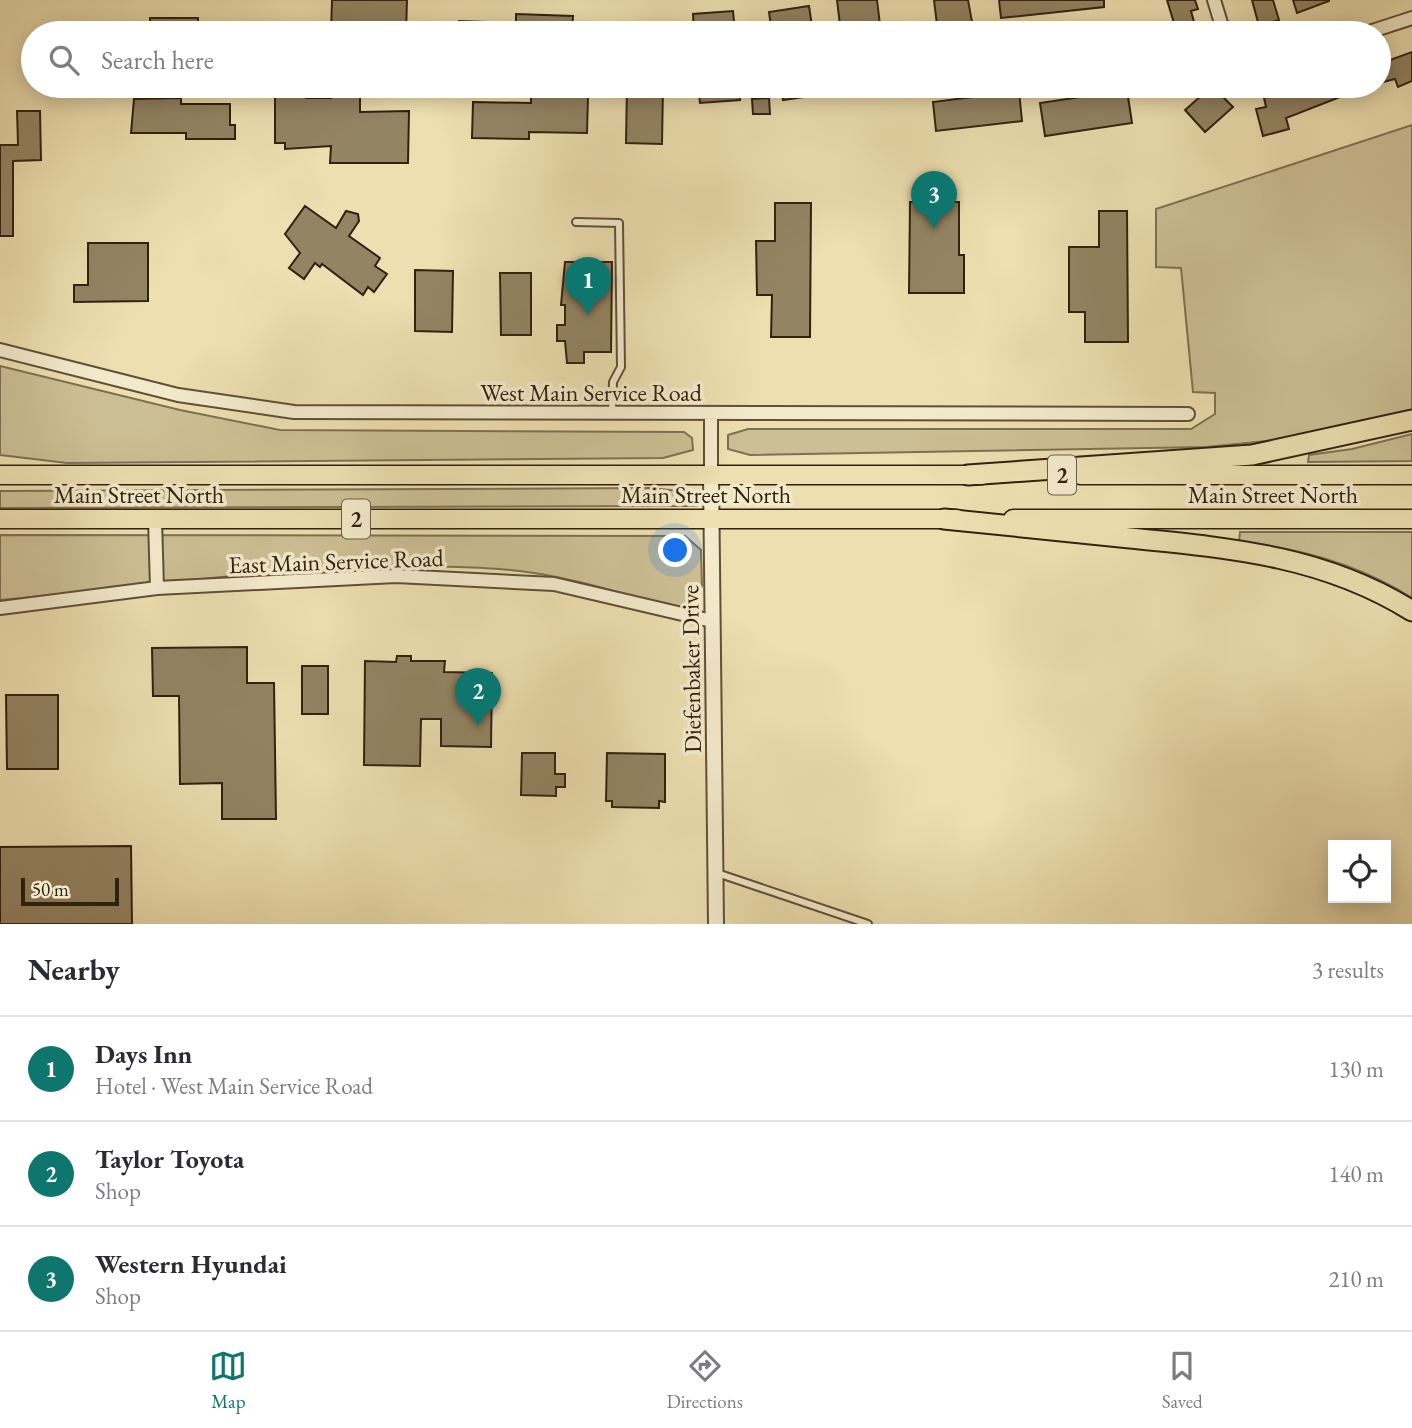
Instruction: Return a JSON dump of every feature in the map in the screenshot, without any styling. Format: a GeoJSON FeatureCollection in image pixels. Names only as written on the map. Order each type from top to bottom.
{"type":"FeatureCollection","features":[{"type":"Feature","properties":{"kind":"highway"},"geometry":{"type":"LineString","coordinates":[[968,475],[1252,455],[1412,420]]}},
{"type":"Feature","properties":{"kind":"highway"},"geometry":{"type":"LineString","coordinates":[[944,519],[1239,549],[1307,565],[1376,588],[1412,611]]}},
{"type":"Feature","properties":{"kind":"main road","name":"Main Street North"},"geometry":{"type":"LineString","coordinates":[[0,475],[1412,475]]}},
{"type":"Feature","properties":{"kind":"main road","name":"Main Street North"},"geometry":{"type":"LineString","coordinates":[[0,519],[1412,519]]}},
{"type":"Feature","properties":{"kind":"street"},"geometry":{"type":"LineString","coordinates":[[1214,0],[1220,21]]}},
{"type":"Feature","properties":{"kind":"street"},"geometry":{"type":"LineString","coordinates":[[1391,25],[1412,18]]}},
{"type":"Feature","properties":{"kind":"street","name":"West Main Service Road"},"geometry":{"type":"LineString","coordinates":[[0,350],[178,395],[294,412],[1188,414]]}},
{"type":"Feature","properties":{"kind":"street","name":"Diefenbaker Drive"},"geometry":{"type":"LineString","coordinates":[[711,413],[716,924]]}},
{"type":"Feature","properties":{"kind":"street"},"geometry":{"type":"LineString","coordinates":[[155,519],[157,589]]}},
{"type":"Feature","properties":{"kind":"street","name":"East Main Service Road"},"geometry":{"type":"LineString","coordinates":[[0,608],[157,589],[396,576],[554,584],[712,621]]}},
{"type":"Feature","properties":{"kind":"lane"},"geometry":{"type":"LineString","coordinates":[[576,222],[620,223],[621,367],[613,382],[612,413]]}},
{"type":"Feature","properties":{"kind":"lane"},"geometry":{"type":"LineString","coordinates":[[715,872],[868,924]]}},
{"type":"Feature","properties":{"kind":"shaded area"},"geometry":{"type":"Polygon","coordinates":[[[1412,125],[1412,410],[1286,439],[1206,447],[750,455],[728,449],[728,435],[748,429],[1191,429],[1215,414],[1215,393],[1193,392],[1181,268],[1156,267],[1156,209],[1412,125]]]}},
{"type":"Feature","properties":{"kind":"shaded area"},"geometry":{"type":"Polygon","coordinates":[[[0,366],[180,410],[280,430],[684,432],[692,438],[693,450],[663,458],[67,463],[0,455],[0,366]]]}},
{"type":"Feature","properties":{"kind":"shaded area"},"geometry":{"type":"Polygon","coordinates":[[[1412,434],[1412,461],[1308,462],[1309,455],[1352,449],[1412,434]]]}},
{"type":"Feature","properties":{"kind":"shaded area"},"geometry":{"type":"Polygon","coordinates":[[[651,488],[697,493],[697,506],[0,508],[0,491],[651,488]]]}},
{"type":"Feature","properties":{"kind":"shaded area"},"geometry":{"type":"Polygon","coordinates":[[[1240,532],[1412,532],[1412,598],[1372,576],[1329,560],[1239,542],[1240,532]]]}},
{"type":"Feature","properties":{"kind":"shaded area"},"geometry":{"type":"Polygon","coordinates":[[[0,535],[685,536],[701,550],[702,586],[692,605],[675,608],[588,584],[521,571],[436,566],[374,567],[249,574],[0,600],[0,535]]]}},
{"type":"Feature","properties":{"kind":"building"},"geometry":{"type":"Polygon","coordinates":[[[332,0],[407,0],[406,21],[331,21],[332,0]]]}},
{"type":"Feature","properties":{"kind":"building"},"geometry":{"type":"Polygon","coordinates":[[[837,0],[877,0],[880,21],[840,21],[837,0]]]}},
{"type":"Feature","properties":{"kind":"building"},"geometry":{"type":"Polygon","coordinates":[[[934,0],[968,0],[972,21],[937,21],[934,0]]]}},
{"type":"Feature","properties":{"kind":"building"},"geometry":{"type":"Polygon","coordinates":[[[999,0],[1104,0],[1104,7],[1001,18],[999,0]]]}},
{"type":"Feature","properties":{"kind":"building"},"geometry":{"type":"Polygon","coordinates":[[[1167,0],[1195,0],[1198,9],[1191,11],[1194,21],[1173,21],[1167,0]]]}},
{"type":"Feature","properties":{"kind":"building"},"geometry":{"type":"Polygon","coordinates":[[[1252,0],[1273,0],[1279,20],[1258,21],[1252,0]]]}},
{"type":"Feature","properties":{"kind":"building"},"geometry":{"type":"Polygon","coordinates":[[[1293,0],[1329,0],[1329,1],[1297,13],[1293,0]]]}},
{"type":"Feature","properties":{"kind":"building"},"geometry":{"type":"Polygon","coordinates":[[[809,6],[811,21],[770,21],[769,12],[809,6]]]}},
{"type":"Feature","properties":{"kind":"building"},"geometry":{"type":"Polygon","coordinates":[[[733,11],[734,21],[693,21],[693,14],[733,11]]]}},
{"type":"Feature","properties":{"kind":"building"},"geometry":{"type":"Polygon","coordinates":[[[516,14],[573,16],[573,21],[516,21],[516,14]]]}},
{"type":"Feature","properties":{"kind":"building"},"geometry":{"type":"Polygon","coordinates":[[[150,18],[198,18],[198,21],[150,21],[150,18]]]}},
{"type":"Feature","properties":{"kind":"building"},"geometry":{"type":"Polygon","coordinates":[[[1412,52],[1412,81],[1398,87],[1395,79],[1391,80],[1391,60],[1412,52]]]}},
{"type":"Feature","properties":{"kind":"building"},"geometry":{"type":"Polygon","coordinates":[[[181,98],[181,104],[230,104],[230,125],[235,125],[235,139],[186,139],[186,133],[131,133],[134,99],[181,98]]]}},
{"type":"Feature","properties":{"kind":"building"},"geometry":{"type":"Polygon","coordinates":[[[275,98],[360,98],[360,112],[409,111],[408,163],[330,163],[331,146],[285,149],[285,143],[275,143],[275,98]]]}},
{"type":"Feature","properties":{"kind":"building"},"geometry":{"type":"Polygon","coordinates":[[[531,98],[588,98],[587,133],[529,132],[529,139],[472,138],[473,102],[531,103],[531,98]]]}},
{"type":"Feature","properties":{"kind":"building"},"geometry":{"type":"Polygon","coordinates":[[[627,98],[663,98],[662,144],[626,143],[627,98]]]}},
{"type":"Feature","properties":{"kind":"building"},"geometry":{"type":"Polygon","coordinates":[[[699,98],[740,98],[740,100],[700,103],[699,98]]]}},
{"type":"Feature","properties":{"kind":"building"},"geometry":{"type":"Polygon","coordinates":[[[769,98],[770,114],[753,114],[752,99],[769,98]]]}},
{"type":"Feature","properties":{"kind":"building"},"geometry":{"type":"Polygon","coordinates":[[[964,98],[1020,98],[1022,121],[936,131],[933,102],[964,98]]]}},
{"type":"Feature","properties":{"kind":"building"},"geometry":{"type":"Polygon","coordinates":[[[1073,98],[1128,98],[1132,123],[1045,136],[1040,103],[1073,98]]]}},
{"type":"Feature","properties":{"kind":"building"},"geometry":{"type":"Polygon","coordinates":[[[1198,98],[1224,98],[1233,107],[1205,132],[1185,110],[1198,98]]]}},
{"type":"Feature","properties":{"kind":"building"},"geometry":{"type":"Polygon","coordinates":[[[1264,98],[1337,98],[1286,118],[1289,129],[1263,136],[1256,109],[1266,107],[1264,98]]]}},
{"type":"Feature","properties":{"kind":"building"},"geometry":{"type":"Polygon","coordinates":[[[17,111],[40,111],[41,160],[13,161],[13,236],[0,236],[0,145],[18,145],[17,111]]]}},
{"type":"Feature","properties":{"kind":"building"},"geometry":{"type":"Polygon","coordinates":[[[910,202],[959,202],[959,255],[964,255],[964,293],[909,293],[910,202]]]}},
{"type":"Feature","properties":{"kind":"building"},"geometry":{"type":"Polygon","coordinates":[[[775,203],[811,203],[810,337],[771,337],[772,295],[757,295],[756,241],[775,241],[775,203]]]}},
{"type":"Feature","properties":{"kind":"building"},"geometry":{"type":"Polygon","coordinates":[[[305,206],[336,228],[346,211],[358,214],[359,221],[349,236],[380,258],[375,266],[387,274],[374,292],[368,287],[363,295],[322,264],[320,267],[315,263],[304,279],[289,268],[300,253],[285,234],[305,206]]]}},
{"type":"Feature","properties":{"kind":"building"},"geometry":{"type":"Polygon","coordinates":[[[1099,211],[1127,211],[1128,342],[1085,342],[1085,312],[1069,312],[1069,247],[1099,247],[1099,211]]]}},
{"type":"Feature","properties":{"kind":"building"},"geometry":{"type":"Polygon","coordinates":[[[88,243],[148,243],[148,301],[74,302],[74,285],[88,285],[88,243]]]}},
{"type":"Feature","properties":{"kind":"building"},"geometry":{"type":"Polygon","coordinates":[[[565,262],[612,262],[611,352],[584,352],[584,363],[567,363],[565,341],[557,341],[557,325],[565,325],[565,305],[561,305],[565,262]]]}},
{"type":"Feature","properties":{"kind":"building"},"geometry":{"type":"Polygon","coordinates":[[[415,270],[453,271],[452,332],[415,331],[415,270]]]}},
{"type":"Feature","properties":{"kind":"building"},"geometry":{"type":"Polygon","coordinates":[[[500,273],[531,273],[531,335],[501,335],[500,273]]]}},
{"type":"Feature","properties":{"kind":"building"},"geometry":{"type":"Polygon","coordinates":[[[247,647],[247,683],[274,683],[276,819],[222,819],[222,783],[180,784],[179,696],[153,696],[152,648],[247,647]]]}},
{"type":"Feature","properties":{"kind":"building"},"geometry":{"type":"Polygon","coordinates":[[[397,656],[411,656],[411,661],[445,661],[444,672],[492,673],[491,747],[441,746],[441,719],[421,719],[420,766],[364,765],[365,661],[396,662],[397,656]]]}},
{"type":"Feature","properties":{"kind":"building"},"geometry":{"type":"Polygon","coordinates":[[[302,666],[328,666],[328,714],[302,714],[302,666]]]}},
{"type":"Feature","properties":{"kind":"building"},"geometry":{"type":"Polygon","coordinates":[[[6,695],[58,695],[58,769],[7,769],[6,695]]]}},
{"type":"Feature","properties":{"kind":"building"},"geometry":{"type":"Polygon","coordinates":[[[522,753],[555,753],[555,774],[565,774],[565,787],[556,787],[556,796],[521,795],[522,753]]]}},
{"type":"Feature","properties":{"kind":"building"},"geometry":{"type":"Polygon","coordinates":[[[607,753],[665,754],[665,802],[659,801],[659,808],[612,807],[612,801],[606,801],[607,753]]]}},
{"type":"Feature","properties":{"kind":"building"},"geometry":{"type":"Polygon","coordinates":[[[131,846],[132,924],[0,924],[0,847],[131,846]]]}},
{"type":"Feature","properties":{"kind":"place","name":"Western Hyundai"},"geometry":{"type":"Point","coordinates":[934,229]}},
{"type":"Feature","properties":{"kind":"place","name":"Days Inn"},"geometry":{"type":"Point","coordinates":[588,315]}},
{"type":"Feature","properties":{"kind":"place","name":"Taylor Toyota"},"geometry":{"type":"Point","coordinates":[478,726]}}]}
